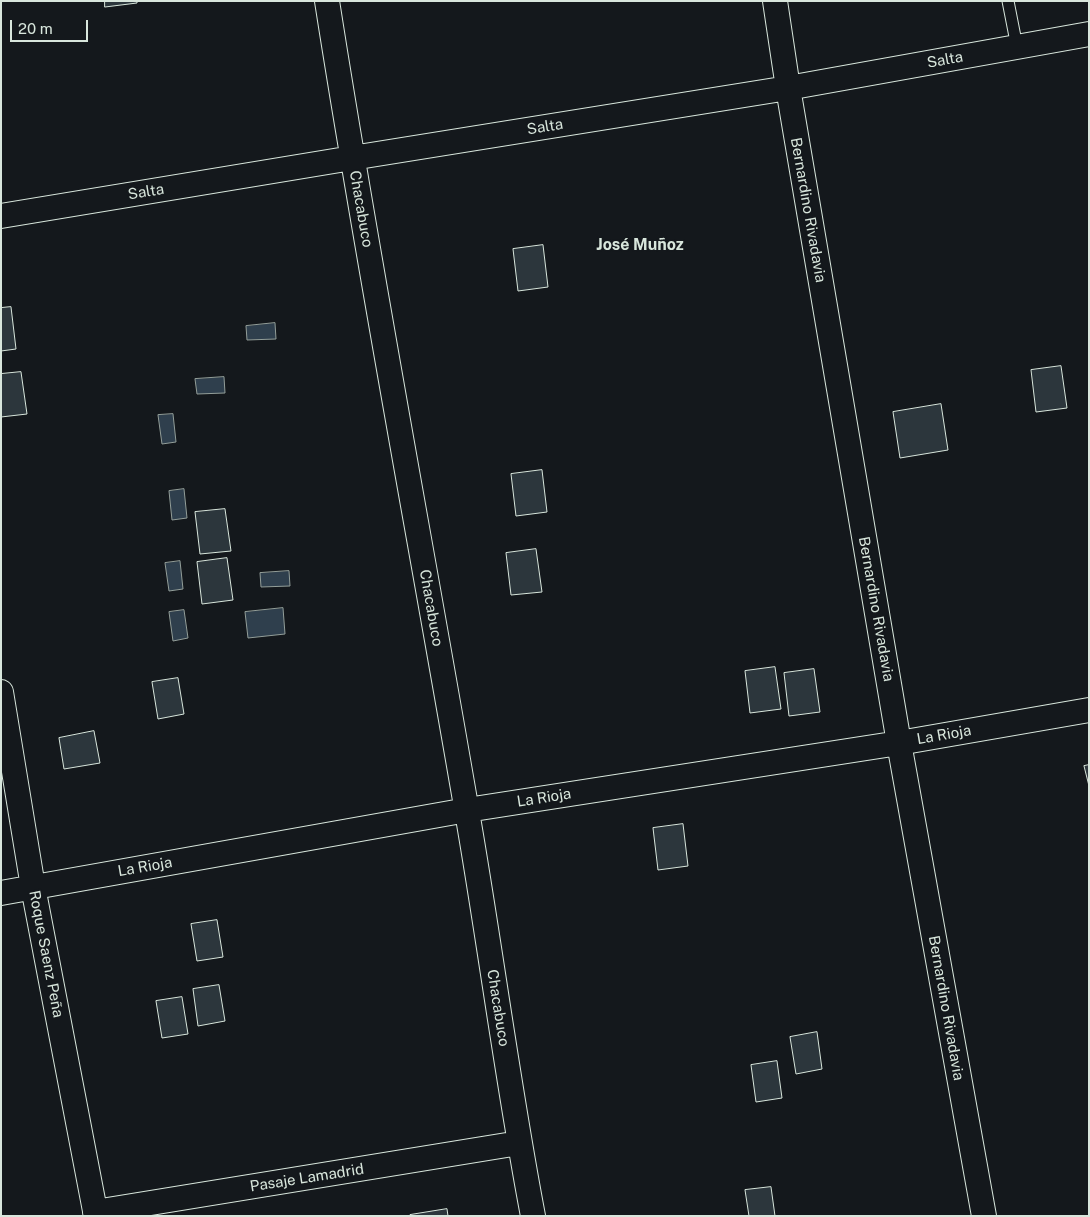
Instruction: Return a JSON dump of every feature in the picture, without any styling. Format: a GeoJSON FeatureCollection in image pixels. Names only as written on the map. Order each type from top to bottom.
{"type":"FeatureCollection","features":[{"type":"Feature","properties":{"kind":"street","name":"Chacabuco"},"geometry":{"type":"LineString","coordinates":[[327,1],[352,158],[467,810],[519,1143],[533,1216]]}},
{"type":"Feature","properties":{"kind":"street","name":"Bernardino Rivadavia"},"geometry":{"type":"LineString","coordinates":[[775,1],[788,88],[899,743],[984,1216]]}},
{"type":"Feature","properties":{"kind":"street","name":"Salta"},"geometry":{"type":"LineString","coordinates":[[1,216],[788,88],[1089,34]]}},
{"type":"Feature","properties":{"kind":"street","name":"Roque Saenz Peña"},"geometry":{"type":"LineString","coordinates":[[1,692],[33,887],[95,1214]]}},
{"type":"Feature","properties":{"kind":"street","name":"La Rioja"},"geometry":{"type":"LineString","coordinates":[[1,893],[467,810],[899,743],[1089,710]]}},
{"type":"Feature","properties":{"kind":"street","name":"Pasaje Lamadrid"},"geometry":{"type":"LineString","coordinates":[[95,1214],[519,1143]]}},
{"type":"Feature","properties":{"kind":"lane"},"geometry":{"type":"LineString","coordinates":[[1008,1],[1017,47]]}},
{"type":"Feature","properties":{"kind":"water"},"geometry":{"type":"Polygon","coordinates":[[[275,323],[276,339],[247,340],[246,326],[275,323]]]}},
{"type":"Feature","properties":{"kind":"water"},"geometry":{"type":"Polygon","coordinates":[[[224,377],[225,393],[197,394],[195,379],[224,377]]]}},
{"type":"Feature","properties":{"kind":"water"},"geometry":{"type":"Polygon","coordinates":[[[173,414],[176,442],[162,444],[158,415],[173,414]]]}},
{"type":"Feature","properties":{"kind":"water"},"geometry":{"type":"Polygon","coordinates":[[[184,489],[187,518],[172,520],[169,491],[184,489]]]}},
{"type":"Feature","properties":{"kind":"water"},"geometry":{"type":"Polygon","coordinates":[[[180,561],[183,589],[169,591],[165,563],[180,561]]]}},
{"type":"Feature","properties":{"kind":"water"},"geometry":{"type":"Polygon","coordinates":[[[289,571],[290,586],[261,587],[260,573],[289,571]]]}},
{"type":"Feature","properties":{"kind":"water"},"geometry":{"type":"Polygon","coordinates":[[[283,608],[285,634],[248,638],[245,612],[283,608]]]}},
{"type":"Feature","properties":{"kind":"water"},"geometry":{"type":"Polygon","coordinates":[[[184,610],[188,638],[173,641],[169,612],[184,610]]]}},
{"type":"Feature","properties":{"kind":"building"},"geometry":{"type":"Polygon","coordinates":[[[105,1],[137,1],[137,3],[105,7],[105,1]]]}},
{"type":"Feature","properties":{"kind":"building"},"geometry":{"type":"Polygon","coordinates":[[[543,245],[548,287],[518,291],[513,249],[543,245]]]}},
{"type":"Feature","properties":{"kind":"building"},"geometry":{"type":"Polygon","coordinates":[[[11,307],[16,349],[1,351],[1,308],[11,307]]]}},
{"type":"Feature","properties":{"kind":"building"},"geometry":{"type":"Polygon","coordinates":[[[1061,366],[1067,408],[1036,412],[1031,370],[1061,366]]]}},
{"type":"Feature","properties":{"kind":"building"},"geometry":{"type":"Polygon","coordinates":[[[21,372],[27,414],[1,417],[1,374],[21,372]]]}},
{"type":"Feature","properties":{"kind":"building"},"geometry":{"type":"Polygon","coordinates":[[[941,404],[948,450],[900,458],[893,412],[941,404]]]}},
{"type":"Feature","properties":{"kind":"building"},"geometry":{"type":"Polygon","coordinates":[[[542,470],[547,512],[516,516],[511,474],[542,470]]]}},
{"type":"Feature","properties":{"kind":"building"},"geometry":{"type":"Polygon","coordinates":[[[225,509],[231,551],[200,554],[195,512],[225,509]]]}},
{"type":"Feature","properties":{"kind":"building"},"geometry":{"type":"Polygon","coordinates":[[[536,549],[542,592],[511,595],[506,553],[536,549]]]}},
{"type":"Feature","properties":{"kind":"building"},"geometry":{"type":"Polygon","coordinates":[[[227,558],[233,600],[202,604],[197,562],[227,558]]]}},
{"type":"Feature","properties":{"kind":"building"},"geometry":{"type":"Polygon","coordinates":[[[775,667],[781,709],[750,713],[745,671],[775,667]]]}},
{"type":"Feature","properties":{"kind":"building"},"geometry":{"type":"Polygon","coordinates":[[[814,669],[820,712],[789,716],[784,673],[814,669]]]}},
{"type":"Feature","properties":{"kind":"building"},"geometry":{"type":"Polygon","coordinates":[[[178,678],[184,714],[158,719],[152,682],[178,678]]]}},
{"type":"Feature","properties":{"kind":"building"},"geometry":{"type":"Polygon","coordinates":[[[94,731],[100,763],[64,769],[59,738],[94,731]]]}},
{"type":"Feature","properties":{"kind":"building"},"geometry":{"type":"Polygon","coordinates":[[[1089,765],[1089,786],[1084,766],[1089,765]]]}},
{"type":"Feature","properties":{"kind":"building"},"geometry":{"type":"Polygon","coordinates":[[[683,824],[688,866],[658,870],[653,828],[683,824]]]}},
{"type":"Feature","properties":{"kind":"building"},"geometry":{"type":"Polygon","coordinates":[[[217,920],[223,957],[197,961],[191,924],[217,920]]]}},
{"type":"Feature","properties":{"kind":"building"},"geometry":{"type":"Polygon","coordinates":[[[219,985],[225,1021],[198,1026],[193,989],[219,985]]]}},
{"type":"Feature","properties":{"kind":"building"},"geometry":{"type":"Polygon","coordinates":[[[182,997],[188,1034],[162,1038],[156,1001],[182,997]]]}},
{"type":"Feature","properties":{"kind":"building"},"geometry":{"type":"Polygon","coordinates":[[[817,1032],[822,1069],[796,1074],[790,1037],[817,1032]]]}},
{"type":"Feature","properties":{"kind":"building"},"geometry":{"type":"Polygon","coordinates":[[[777,1061],[782,1098],[756,1102],[751,1065],[777,1061]]]}},
{"type":"Feature","properties":{"kind":"building"},"geometry":{"type":"Polygon","coordinates":[[[771,1187],[775,1216],[749,1216],[745,1190],[771,1187]]]}},
{"type":"Feature","properties":{"kind":"building"},"geometry":{"type":"Polygon","coordinates":[[[447,1209],[448,1216],[410,1216],[410,1215],[447,1209]]]}},
{"type":"Feature","properties":{"kind":"district","name":"José Muñoz"},"geometry":{"type":"Point","coordinates":[640,245]}}]}
